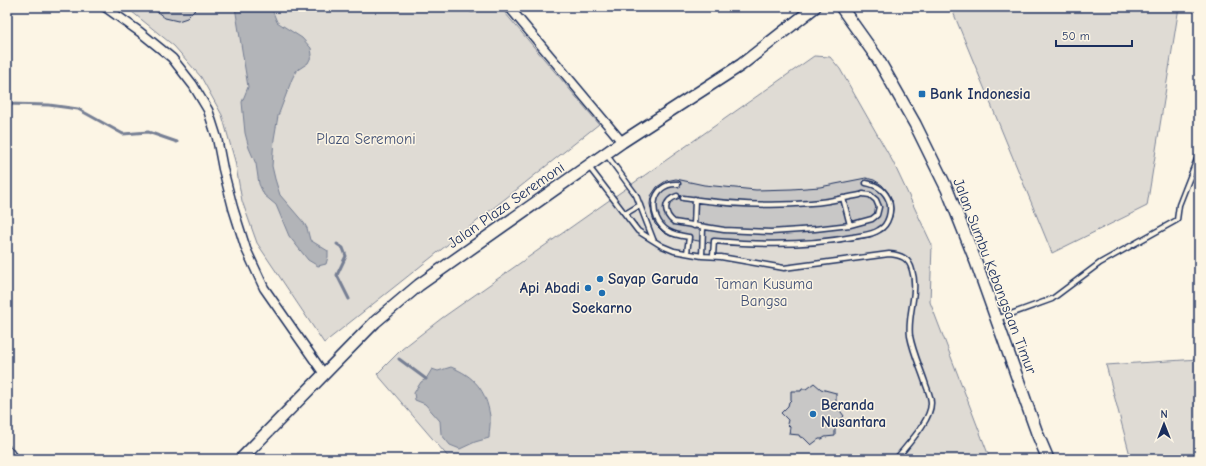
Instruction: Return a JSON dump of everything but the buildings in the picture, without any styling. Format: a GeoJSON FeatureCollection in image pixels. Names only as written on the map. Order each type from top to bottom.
{"type":"FeatureCollection","features":[{"type":"Feature","properties":{"kind":"street"},"geometry":{"type":"LineString","coordinates":[[105,7],[140,32],[172,58],[193,85],[208,110],[218,138],[232,208],[246,249],[264,288],[324,374]]}},
{"type":"Feature","properties":{"kind":"street"},"geometry":{"type":"LineString","coordinates":[[509,7],[622,142]]}},
{"type":"Feature","properties":{"kind":"street","name":"Jalan Plaza Seremoni"},"geometry":{"type":"LineString","coordinates":[[241,459],[375,322],[419,285],[622,142],[741,65],[815,7]]}},
{"type":"Feature","properties":{"kind":"street","name":"Jalan Sumbu Kebangsaan Timur"},"geometry":{"type":"LineString","coordinates":[[841,7],[878,58],[915,124],[947,188],[976,262],[1037,433],[1048,459]]}},
{"type":"Feature","properties":{"kind":"street"},"geometry":{"type":"LineString","coordinates":[[7,452],[12,459]]}},
{"type":"Feature","properties":{"kind":"lane"},"geometry":{"type":"LineString","coordinates":[[606,154],[636,195],[653,239]]}},
{"type":"Feature","properties":{"kind":"lane"},"geometry":{"type":"LineString","coordinates":[[997,319],[1052,299],[1100,263],[1177,220],[1179,205],[1199,154]]}},
{"type":"Feature","properties":{"kind":"lane"},"geometry":{"type":"LineString","coordinates":[[588,166],[638,231],[662,246],[674,251],[784,268],[890,254],[900,255],[906,259],[912,269],[914,283],[910,337],[931,403],[929,413],[921,427],[896,459]]}},
{"type":"Feature","properties":{"kind":"lane"},"geometry":{"type":"LineString","coordinates":[[678,184],[668,185],[661,190],[657,195],[654,204],[654,213],[662,228],[669,232],[689,237],[687,253]]}},
{"type":"Feature","properties":{"kind":"lane"},"geometry":{"type":"LineString","coordinates":[[713,256],[714,241],[751,244],[810,243],[838,240],[881,230],[889,216],[890,208],[888,200],[884,192],[879,188],[866,184]]}},
{"type":"Feature","properties":{"kind":"lane"},"geometry":{"type":"LineString","coordinates":[[677,196],[668,202],[666,209],[668,217],[674,222],[703,228],[771,232],[850,225],[872,219],[877,215],[879,207],[876,200],[870,195],[861,194],[812,203],[769,205],[723,203],[683,198]]}},
{"type":"Feature","properties":{"kind":"lane"},"geometry":{"type":"LineString","coordinates":[[843,198],[850,225]]}},
{"type":"Feature","properties":{"kind":"lane"},"geometry":{"type":"LineString","coordinates":[[694,226],[695,200]]}},
{"type":"Feature","properties":{"kind":"lane"},"geometry":{"type":"LineString","coordinates":[[625,214],[640,204]]}},
{"type":"Feature","properties":{"kind":"lane"},"geometry":{"type":"LineString","coordinates":[[702,256],[703,228]]}},
{"type":"Feature","properties":{"kind":"green space","name":"Plaza Seremoni"},"geometry":{"type":"Polygon","coordinates":[[[126,7],[500,7],[599,124],[324,343],[257,243],[242,201],[235,161],[222,115],[201,77],[174,46],[126,7]]]}},
{"type":"Feature","properties":{"kind":"green space"},"geometry":{"type":"Polygon","coordinates":[[[951,7],[1179,7],[1147,206],[1052,253],[951,7]]]}},
{"type":"Feature","properties":{"kind":"green space","name":"Taman Kusuma Bangsa"},"geometry":{"type":"Polygon","coordinates":[[[814,56],[830,57],[840,69],[893,162],[932,245],[930,302],[990,459],[450,459],[377,374],[402,349],[442,318],[814,56]]]}},
{"type":"Feature","properties":{"kind":"green space"},"geometry":{"type":"Polygon","coordinates":[[[1199,359],[1199,459],[1131,459],[1106,365],[1199,359]]]}},
{"type":"Feature","properties":{"kind":"shaded area"},"geometry":{"type":"Polygon","coordinates":[[[235,7],[271,7],[277,22],[302,38],[311,48],[312,55],[308,63],[296,71],[278,116],[274,139],[272,166],[280,195],[304,223],[310,240],[328,251],[326,264],[318,266],[308,260],[289,236],[276,205],[264,195],[259,184],[256,164],[249,148],[245,133],[242,102],[248,87],[235,7]]]}},
{"type":"Feature","properties":{"kind":"shaded area"},"geometry":{"type":"Polygon","coordinates":[[[451,367],[466,375],[478,385],[482,391],[490,416],[489,438],[475,442],[460,449],[450,445],[441,434],[440,421],[425,404],[415,400],[414,393],[432,369],[438,371],[451,367]]]}},
{"type":"Feature","properties":{"kind":"waterway"},"geometry":{"type":"LineString","coordinates":[[7,104],[49,105],[78,109],[123,134],[148,132],[177,142]]}},
{"type":"Feature","properties":{"kind":"waterway"},"geometry":{"type":"LineString","coordinates":[[337,244],[343,248],[346,256],[337,275],[349,299]]}},
{"type":"Feature","properties":{"kind":"waterway"},"geometry":{"type":"LineString","coordinates":[[399,359],[426,379]]}},
{"type":"Feature","properties":{"kind":"place","name":"Bank Indonesia"},"geometry":{"type":"Point","coordinates":[922,94]}},
{"type":"Feature","properties":{"kind":"place","name":"Sayap Garuda"},"geometry":{"type":"Point","coordinates":[600,279]}},
{"type":"Feature","properties":{"kind":"place","name":"Api Abadi"},"geometry":{"type":"Point","coordinates":[588,288]}},
{"type":"Feature","properties":{"kind":"place","name":"Soekarno"},"geometry":{"type":"Point","coordinates":[602,293]}},
{"type":"Feature","properties":{"kind":"place","name":"Beranda Nusantara"},"geometry":{"type":"Point","coordinates":[813,414]}}]}
